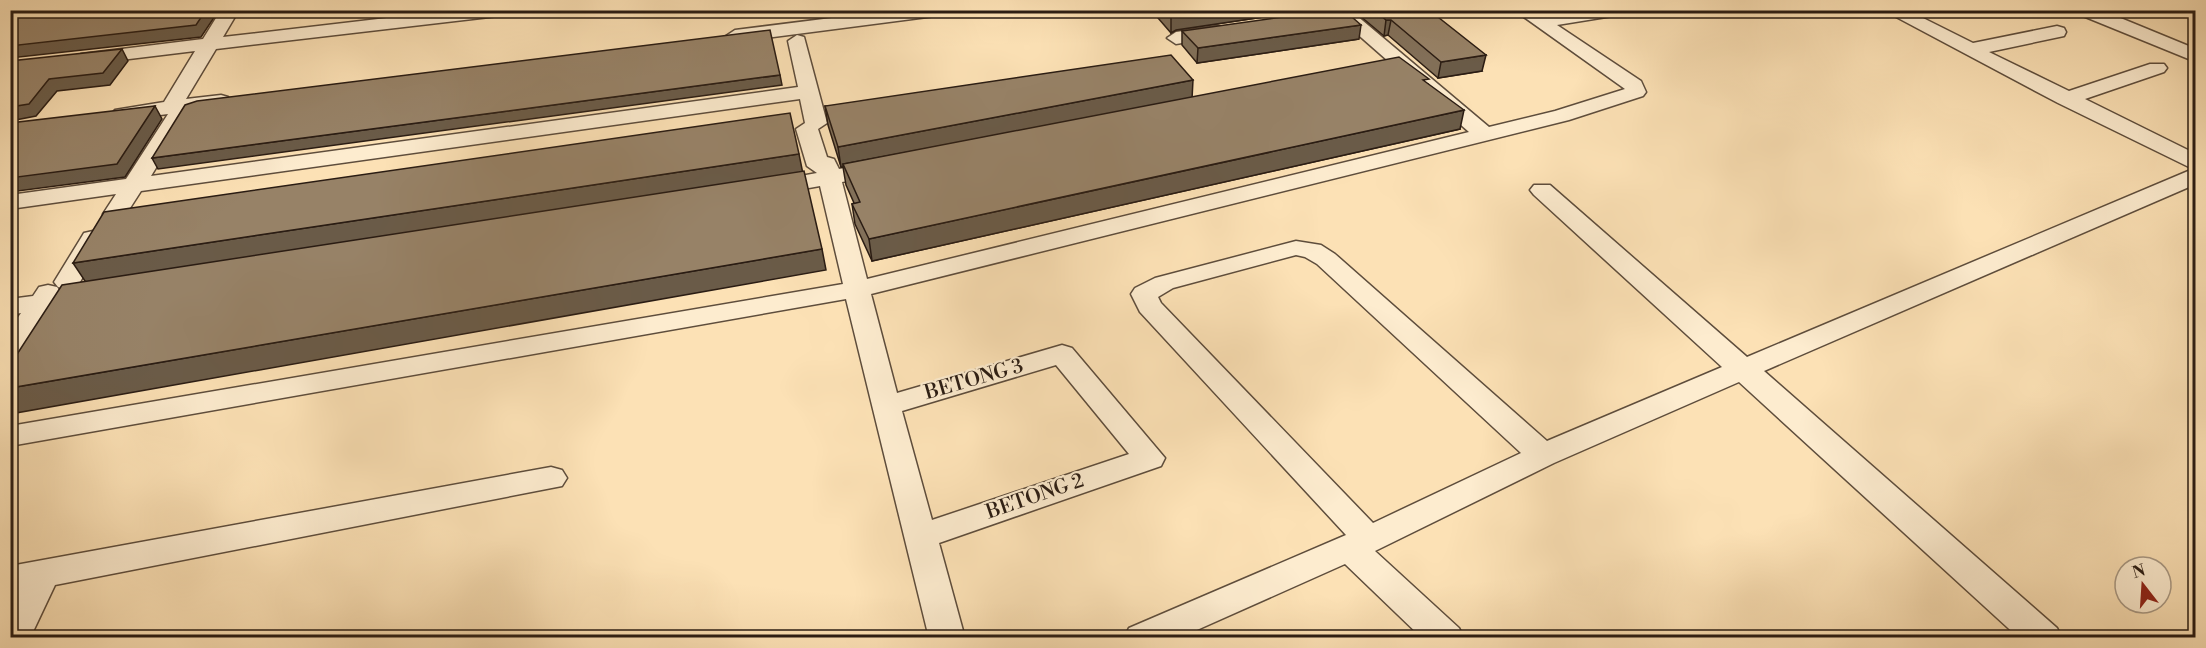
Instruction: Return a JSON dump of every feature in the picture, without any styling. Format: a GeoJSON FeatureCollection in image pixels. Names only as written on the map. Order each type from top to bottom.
{"type":"FeatureCollection","features":[{"type":"Feature","properties":{"kind":"street"},"geometry":{"type":"LineString","coordinates":[[115,214],[133,186],[178,106],[209,44],[230,10]]}},
{"type":"Feature","properties":{"kind":"street"},"geometry":{"type":"LineString","coordinates":[[69,60],[507,10]]}},
{"type":"Feature","properties":{"kind":"street"},"geometry":{"type":"LineString","coordinates":[[781,10],[808,92],[819,172],[850,290],[886,405],[947,638]]}},
{"type":"Feature","properties":{"kind":"street"},"geometry":{"type":"LineString","coordinates":[[715,39],[791,36],[943,10]]}},
{"type":"Feature","properties":{"kind":"street"},"geometry":{"type":"LineString","coordinates":[[10,436],[850,290],[1562,116],[1636,92],[1634,85],[1523,10]]}},
{"type":"Feature","properties":{"kind":"street"},"geometry":{"type":"LineString","coordinates":[[1541,22],[1619,10]]}},
{"type":"Feature","properties":{"kind":"street"},"geometry":{"type":"LineString","coordinates":[[1892,10],[2196,163]]}},
{"type":"Feature","properties":{"kind":"street"},"geometry":{"type":"LineString","coordinates":[[2084,10],[2196,56]]}},
{"type":"Feature","properties":{"kind":"street"},"geometry":{"type":"LineString","coordinates":[[1335,14],[1405,66],[1485,135]]}},
{"type":"Feature","properties":{"kind":"street"},"geometry":{"type":"LineString","coordinates":[[1176,38],[1232,30]]}},
{"type":"Feature","properties":{"kind":"street"},"geometry":{"type":"LineString","coordinates":[[1969,50],[2057,32]]}},
{"type":"Feature","properties":{"kind":"street"},"geometry":{"type":"LineString","coordinates":[[1381,71],[1405,66]]}},
{"type":"Feature","properties":{"kind":"street"},"geometry":{"type":"LineString","coordinates":[[2065,99],[2157,68]]}},
{"type":"Feature","properties":{"kind":"street"},"geometry":{"type":"LineString","coordinates":[[10,202],[808,92]]}},
{"type":"Feature","properties":{"kind":"street"},"geometry":{"type":"LineString","coordinates":[[102,116],[243,98]]}},
{"type":"Feature","properties":{"kind":"street"},"geometry":{"type":"LineString","coordinates":[[747,184],[899,159]]}},
{"type":"Feature","properties":{"kind":"street"},"geometry":{"type":"LineString","coordinates":[[1142,638],[1359,544],[1543,456],[2196,175]]}},
{"type":"Feature","properties":{"kind":"street"},"geometry":{"type":"LineString","coordinates":[[1542,190],[2044,638]]}},
{"type":"Feature","properties":{"kind":"street"},"geometry":{"type":"LineString","coordinates":[[16,377],[74,288],[93,238]]}},
{"type":"Feature","properties":{"kind":"street"},"geometry":{"type":"LineString","coordinates":[[1446,638],[1359,544],[1149,306],[1144,294],[1164,283],[1296,248],[1312,250],[1326,259],[1543,456]]}},
{"type":"Feature","properties":{"kind":"street"},"geometry":{"type":"LineString","coordinates":[[10,291],[74,288]]}},
{"type":"Feature","properties":{"kind":"street"},"geometry":{"type":"LineString","coordinates":[[10,307],[74,288]]}},
{"type":"Feature","properties":{"kind":"street"},"geometry":{"type":"LineString","coordinates":[[10,351],[74,288]]}},
{"type":"Feature","properties":{"kind":"street","name":"BETONG 3"},"geometry":{"type":"LineString","coordinates":[[886,405],[1062,354],[1150,458]]}},
{"type":"Feature","properties":{"kind":"street","name":"BETONG 2"},"geometry":{"type":"LineString","coordinates":[[920,537],[1150,458]]}},
{"type":"Feature","properties":{"kind":"street"},"geometry":{"type":"LineString","coordinates":[[12,638],[27,577],[551,478]]}},
{"type":"Feature","properties":{"kind":"building"},"geometry":{"type":"Polygon","coordinates":[[[206,10],[196,25],[10,46],[10,11],[206,10]]]}},
{"type":"Feature","properties":{"kind":"building"},"geometry":{"type":"Polygon","coordinates":[[[1165,10],[1204,10],[1176,14],[1171,18],[1165,10]]]}},
{"type":"Feature","properties":{"kind":"building"},"geometry":{"type":"Polygon","coordinates":[[[1344,10],[1361,25],[1198,48],[1182,31],[1344,10]]]}},
{"type":"Feature","properties":{"kind":"building"},"geometry":{"type":"Polygon","coordinates":[[[1374,10],[1429,10],[1486,55],[1441,62],[1391,20],[1386,20],[1374,10]]]}},
{"type":"Feature","properties":{"kind":"building"},"geometry":{"type":"Polygon","coordinates":[[[770,30],[780,75],[152,158],[185,105],[197,101],[770,30]]]}},
{"type":"Feature","properties":{"kind":"building"},"geometry":{"type":"Polygon","coordinates":[[[122,49],[103,73],[49,79],[29,104],[10,107],[10,61],[122,49]]]}},
{"type":"Feature","properties":{"kind":"building"},"geometry":{"type":"Polygon","coordinates":[[[1171,55],[1193,80],[838,147],[825,106],[1171,55]]]}},
{"type":"Feature","properties":{"kind":"building"},"geometry":{"type":"Polygon","coordinates":[[[1399,57],[1429,79],[1423,80],[1464,110],[869,239],[852,204],[860,202],[843,164],[1399,57]]]}},
{"type":"Feature","properties":{"kind":"building"},"geometry":{"type":"Polygon","coordinates":[[[155,106],[117,164],[10,178],[10,123],[155,106]]]}},
{"type":"Feature","properties":{"kind":"building"},"geometry":{"type":"Polygon","coordinates":[[[790,113],[799,154],[73,263],[104,212],[790,113]]]}},
{"type":"Feature","properties":{"kind":"building"},"geometry":{"type":"Polygon","coordinates":[[[804,171],[822,249],[10,388],[10,365],[62,285],[804,171]]]}}]}
